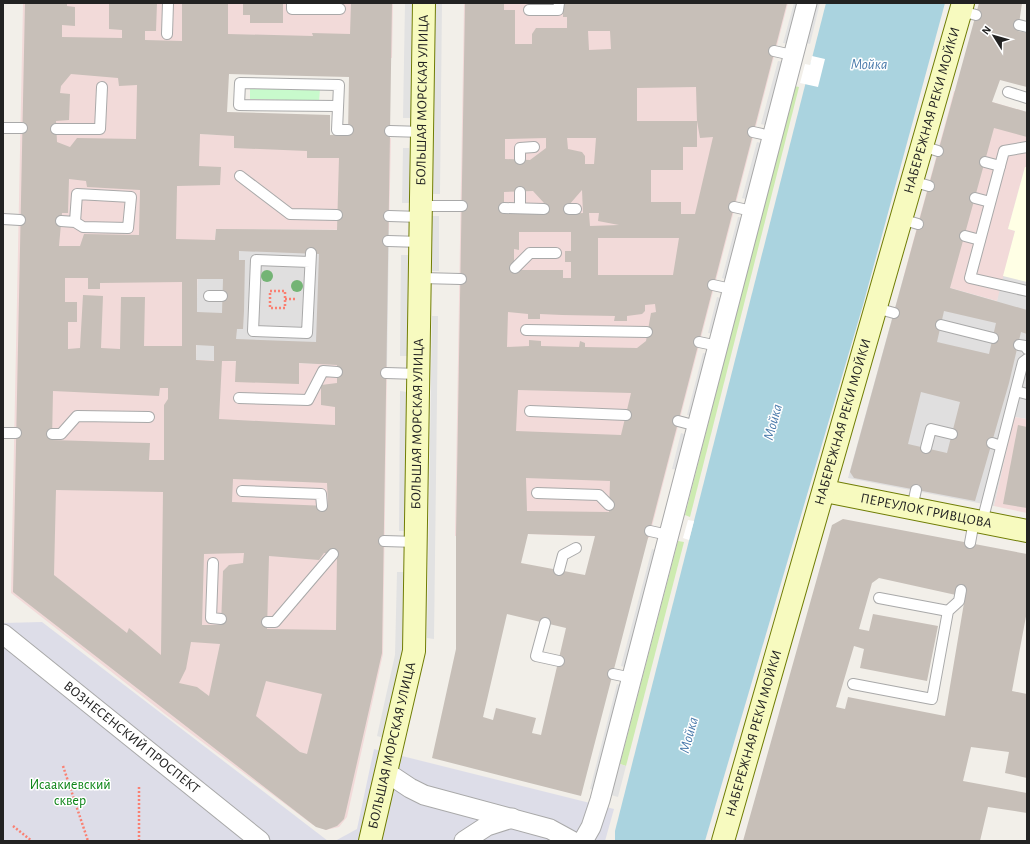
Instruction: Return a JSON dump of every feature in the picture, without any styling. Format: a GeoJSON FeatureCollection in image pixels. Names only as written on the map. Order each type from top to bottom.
{"type":"FeatureCollection","features":[{"type":"Feature","properties":{"kind":"street","name":"БОЛЬШАЯ МОРСКАЯ УЛИЦА"},"geometry":{"type":"LineString","coordinates":[[370,841],[414,651],[417,542],[424,3]]}},
{"type":"Feature","properties":{"kind":"street"},"geometry":{"type":"LineString","coordinates":[[583,841],[591,827],[597,811],[718,346],[722,287],[762,134],[792,56],[807,3]]}},
{"type":"Feature","properties":{"kind":"street","name":"НАБЕРЕЖНАЯ РЕКИ МОЙКИ"},"geometry":{"type":"LineString","coordinates":[[723,841],[825,491],[885,311],[967,10]]}},
{"type":"Feature","properties":{"kind":"street","name":"ПЕРЕУЛОК ГРИВЦОВА"},"geometry":{"type":"LineString","coordinates":[[825,491],[914,499],[978,521],[1027,531]]}},
{"type":"Feature","properties":{"kind":"street","name":"ВОЗНЕСЕНСКИЙ ПРОСПЕКТ"},"geometry":{"type":"LineString","coordinates":[[3,634],[260,841]]}},
{"type":"Feature","properties":{"kind":"street"},"geometry":{"type":"LineString","coordinates":[[386,772],[410,788],[424,794],[550,828],[572,841]]}},
{"type":"Feature","properties":{"kind":"street"},"geometry":{"type":"LineString","coordinates":[[450,802],[474,838],[500,821],[513,818]]}},
{"type":"Feature","properties":{"kind":"lane"},"geometry":{"type":"LineString","coordinates":[[168,3],[168,34]]}},
{"type":"Feature","properties":{"kind":"lane"},"geometry":{"type":"LineString","coordinates":[[292,3],[292,9],[340,9]]}},
{"type":"Feature","properties":{"kind":"lane"},"geometry":{"type":"LineString","coordinates":[[529,10],[558,10],[559,3]]}},
{"type":"Feature","properties":{"kind":"lane"},"geometry":{"type":"LineString","coordinates":[[774,51],[792,56]]}},
{"type":"Feature","properties":{"kind":"lane"},"geometry":{"type":"LineString","coordinates":[[337,106],[239,105],[240,83],[338,85],[337,130],[348,130]]}},
{"type":"Feature","properties":{"kind":"lane"},"geometry":{"type":"LineString","coordinates":[[56,129],[100,130],[102,87]]}},
{"type":"Feature","properties":{"kind":"lane"},"geometry":{"type":"LineString","coordinates":[[1008,92],[1027,98]]}},
{"type":"Feature","properties":{"kind":"lane"},"geometry":{"type":"LineString","coordinates":[[3,128],[22,128]]}},
{"type":"Feature","properties":{"kind":"lane"},"geometry":{"type":"LineString","coordinates":[[390,131],[423,132]]}},
{"type":"Feature","properties":{"kind":"lane"},"geometry":{"type":"LineString","coordinates":[[520,160],[520,148],[534,146]]}},
{"type":"Feature","properties":{"kind":"lane"},"geometry":{"type":"LineString","coordinates":[[1027,147],[1004,151],[970,278],[1027,291]]}},
{"type":"Feature","properties":{"kind":"lane"},"geometry":{"type":"LineString","coordinates":[[985,162],[1000,166]]}},
{"type":"Feature","properties":{"kind":"lane"},"geometry":{"type":"LineString","coordinates":[[240,176],[290,214],[337,215]]}},
{"type":"Feature","properties":{"kind":"lane"},"geometry":{"type":"LineString","coordinates":[[520,192],[520,208]]}},
{"type":"Feature","properties":{"kind":"lane"},"geometry":{"type":"LineString","coordinates":[[61,221],[75,222],[83,227],[128,228],[131,197],[77,194],[75,222]]}},
{"type":"Feature","properties":{"kind":"lane"},"geometry":{"type":"LineString","coordinates":[[975,198],[990,202]]}},
{"type":"Feature","properties":{"kind":"lane"},"geometry":{"type":"LineString","coordinates":[[389,216],[462,206]]}},
{"type":"Feature","properties":{"kind":"lane"},"geometry":{"type":"LineString","coordinates":[[504,208],[544,209]]}},
{"type":"Feature","properties":{"kind":"lane"},"geometry":{"type":"LineString","coordinates":[[3,219],[20,220]]}},
{"type":"Feature","properties":{"kind":"lane"},"geometry":{"type":"LineString","coordinates":[[964,236],[980,240]]}},
{"type":"Feature","properties":{"kind":"lane"},"geometry":{"type":"LineString","coordinates":[[388,241],[421,242]]}},
{"type":"Feature","properties":{"kind":"lane"},"geometry":{"type":"LineString","coordinates":[[515,268],[530,253],[556,253]]}},
{"type":"Feature","properties":{"kind":"lane"},"geometry":{"type":"LineString","coordinates":[[311,258],[307,333],[253,331],[249,296],[256,260],[311,258]]}},
{"type":"Feature","properties":{"kind":"lane"},"geometry":{"type":"LineString","coordinates":[[421,278],[461,279]]}},
{"type":"Feature","properties":{"kind":"lane"},"geometry":{"type":"LineString","coordinates":[[209,296],[222,296]]}},
{"type":"Feature","properties":{"kind":"lane"},"geometry":{"type":"LineString","coordinates":[[940,325],[992,338]]}},
{"type":"Feature","properties":{"kind":"lane"},"geometry":{"type":"LineString","coordinates":[[526,330],[647,332]]}},
{"type":"Feature","properties":{"kind":"lane"},"geometry":{"type":"LineString","coordinates":[[699,342],[718,346]]}},
{"type":"Feature","properties":{"kind":"lane"},"geometry":{"type":"LineString","coordinates":[[970,543],[978,521],[997,445],[1016,391],[1023,362],[1027,359]]}},
{"type":"Feature","properties":{"kind":"lane"},"geometry":{"type":"LineString","coordinates":[[239,398],[308,400],[323,371],[337,372]]}},
{"type":"Feature","properties":{"kind":"lane"},"geometry":{"type":"LineString","coordinates":[[386,373],[419,374]]}},
{"type":"Feature","properties":{"kind":"lane"},"geometry":{"type":"LineString","coordinates":[[1016,391],[1027,394]]}},
{"type":"Feature","properties":{"kind":"lane"},"geometry":{"type":"LineString","coordinates":[[530,411],[626,415]]}},
{"type":"Feature","properties":{"kind":"lane"},"geometry":{"type":"LineString","coordinates":[[52,434],[61,434],[77,416],[149,417]]}},
{"type":"Feature","properties":{"kind":"lane"},"geometry":{"type":"LineString","coordinates":[[678,421],[697,426]]}},
{"type":"Feature","properties":{"kind":"lane"},"geometry":{"type":"LineString","coordinates":[[926,448],[931,429],[952,434]]}},
{"type":"Feature","properties":{"kind":"lane"},"geometry":{"type":"LineString","coordinates":[[3,433],[16,433]]}},
{"type":"Feature","properties":{"kind":"lane"},"geometry":{"type":"LineString","coordinates":[[242,491],[321,494],[322,506]]}},
{"type":"Feature","properties":{"kind":"lane"},"geometry":{"type":"LineString","coordinates":[[537,493],[599,495],[609,505]]}},
{"type":"Feature","properties":{"kind":"lane"},"geometry":{"type":"LineString","coordinates":[[650,531],[668,535]]}},
{"type":"Feature","properties":{"kind":"lane"},"geometry":{"type":"LineString","coordinates":[[384,541],[417,542]]}},
{"type":"Feature","properties":{"kind":"lane"},"geometry":{"type":"LineString","coordinates":[[559,570],[563,555],[576,548]]}},
{"type":"Feature","properties":{"kind":"lane"},"geometry":{"type":"LineString","coordinates":[[267,622],[275,622],[333,554]]}},
{"type":"Feature","properties":{"kind":"lane"},"geometry":{"type":"LineString","coordinates":[[213,563],[211,618],[221,619]]}},
{"type":"Feature","properties":{"kind":"lane"},"geometry":{"type":"LineString","coordinates":[[853,684],[932,698],[948,611],[958,601],[961,590]]}},
{"type":"Feature","properties":{"kind":"lane"},"geometry":{"type":"LineString","coordinates":[[879,598],[948,611]]}},
{"type":"Feature","properties":{"kind":"lane"},"geometry":{"type":"LineString","coordinates":[[545,623],[536,656],[559,661]]}},
{"type":"Feature","properties":{"kind":"lane"},"geometry":{"type":"LineString","coordinates":[[613,674],[632,678]]}},
{"type":"Feature","properties":{"kind":"path"},"geometry":{"type":"LineString","coordinates":[[270,291],[286,292],[285,308],[270,308],[270,299],[270,291]]}},
{"type":"Feature","properties":{"kind":"path"},"geometry":{"type":"LineString","coordinates":[[63,766],[88,841]]}},
{"type":"Feature","properties":{"kind":"path"},"geometry":{"type":"LineString","coordinates":[[139,786],[139,841]]}},
{"type":"Feature","properties":{"kind":"path"},"geometry":{"type":"LineString","coordinates":[[13,826],[32,841]]}},
{"type":"Feature","properties":{"kind":"shaded area"},"geometry":{"type":"Polygon","coordinates":[[[23,3],[393,3],[392,58],[201,57],[200,134],[308,138],[391,138],[389,230],[216,229],[215,240],[198,240],[196,360],[387,366],[383,654],[347,817],[339,827],[326,830],[313,825],[165,714],[11,593],[23,3]]]}},
{"type":"Feature","properties":{"kind":"shaded area"},"geometry":{"type":"Polygon","coordinates":[[[405,3],[412,3],[410,118],[403,118],[405,3]]]}},
{"type":"Feature","properties":{"kind":"shaded area"},"geometry":{"type":"Polygon","coordinates":[[[435,3],[442,3],[440,194],[433,194],[435,3]]]}},
{"type":"Feature","properties":{"kind":"shaded area"},"geometry":{"type":"Polygon","coordinates":[[[464,3],[788,3],[649,538],[528,534],[455,536],[464,3]]]}},
{"type":"Feature","properties":{"kind":"shaded area"},"geometry":{"type":"Polygon","coordinates":[[[794,3],[800,3],[790,44],[783,43],[794,3]]]}},
{"type":"Feature","properties":{"kind":"shaded area"},"geometry":{"type":"Polygon","coordinates":[[[813,3],[820,3],[810,44],[803,42],[813,3]]]}},
{"type":"Feature","properties":{"kind":"shaded area"},"geometry":{"type":"Polygon","coordinates":[[[778,61],[785,62],[768,126],[761,124],[778,61]]]}},
{"type":"Feature","properties":{"kind":"shaded area"},"geometry":{"type":"Polygon","coordinates":[[[954,91],[1027,112],[1027,167],[1025,167],[1008,229],[1015,231],[997,301],[904,275],[954,91]]]}},
{"type":"Feature","properties":{"kind":"shaded area"},"geometry":{"type":"Polygon","coordinates":[[[757,142],[764,144],[749,200],[742,198],[757,142]]]}},
{"type":"Feature","properties":{"kind":"shaded area"},"geometry":{"type":"Polygon","coordinates":[[[403,148],[409,148],[409,203],[402,203],[403,148]]]}},
{"type":"Feature","properties":{"kind":"shaded area"},"geometry":{"type":"Polygon","coordinates":[[[1025,167],[1027,167],[1027,419],[1014,417],[994,506],[848,478],[904,275],[997,301],[1008,229],[1025,167]]]}},
{"type":"Feature","properties":{"kind":"shaded area"},"geometry":{"type":"Polygon","coordinates":[[[1025,167],[1027,167],[1027,282],[1003,276],[1015,231],[1008,229],[1025,167]]]}},
{"type":"Feature","properties":{"kind":"shaded area"},"geometry":{"type":"Polygon","coordinates":[[[432,216],[439,216],[439,271],[432,271],[432,216]]]}},
{"type":"Feature","properties":{"kind":"shaded area"},"geometry":{"type":"Polygon","coordinates":[[[738,217],[745,218],[728,280],[722,278],[738,217]]]}},
{"type":"Feature","properties":{"kind":"shaded area"},"geometry":{"type":"Polygon","coordinates":[[[216,229],[389,230],[387,366],[196,360],[198,239],[215,240],[216,229]]]}},
{"type":"Feature","properties":{"kind":"shaded area"},"geometry":{"type":"Polygon","coordinates":[[[401,255],[408,255],[407,356],[400,356],[401,255]]]}},
{"type":"Feature","properties":{"kind":"shaded area"},"geometry":{"type":"Polygon","coordinates":[[[717,297],[723,299],[714,334],[708,333],[717,297]]]}},
{"type":"Feature","properties":{"kind":"shaded area"},"geometry":{"type":"Polygon","coordinates":[[[432,316],[438,316],[434,639],[427,638],[432,316]]]}},
{"type":"Feature","properties":{"kind":"shaded area"},"geometry":{"type":"Polygon","coordinates":[[[703,353],[709,354],[693,416],[687,415],[703,353]]]}},
{"type":"Feature","properties":{"kind":"shaded area"},"geometry":{"type":"Polygon","coordinates":[[[400,391],[407,392],[406,531],[399,531],[400,391]]]}},
{"type":"Feature","properties":{"kind":"shaded area"},"geometry":{"type":"Polygon","coordinates":[[[1014,417],[1027,419],[1027,513],[994,506],[1014,417]]]}},
{"type":"Feature","properties":{"kind":"shaded area"},"geometry":{"type":"Polygon","coordinates":[[[681,433],[687,435],[678,470],[672,469],[681,433]]]}},
{"type":"Feature","properties":{"kind":"shaded area"},"geometry":{"type":"Polygon","coordinates":[[[652,549],[658,551],[627,668],[621,666],[652,549]]]}},
{"type":"Feature","properties":{"kind":"shaded area"},"geometry":{"type":"Polygon","coordinates":[[[397,572],[404,572],[402,656],[384,738],[377,736],[395,655],[397,572]]]}},
{"type":"Feature","properties":{"kind":"shaded area"},"geometry":{"type":"Polygon","coordinates":[[[42,622],[328,841],[3,841],[3,623],[42,622]]]}},
{"type":"Feature","properties":{"kind":"shaded area"},"geometry":{"type":"Polygon","coordinates":[[[617,684],[623,686],[596,790],[590,789],[617,684]]]}},
{"type":"Feature","properties":{"kind":"shaded area"},"geometry":{"type":"Polygon","coordinates":[[[374,749],[614,809],[605,841],[335,841],[357,829],[374,749]]]}},
{"type":"Feature","properties":{"kind":"shaded area"},"geometry":{"type":"Polygon","coordinates":[[[620,764],[626,766],[618,797],[611,795],[620,764]]]}},
{"type":"Feature","properties":{"kind":"green space"},"geometry":{"type":"Polygon","coordinates":[[[794,86],[799,87],[690,517],[685,515],[794,86]]]}},
{"type":"Feature","properties":{"kind":"green space"},"geometry":{"type":"Polygon","coordinates":[[[250,88],[320,89],[319,101],[250,99],[250,88]]]}},
{"type":"Feature","properties":{"kind":"green space"},"geometry":{"type":"Polygon","coordinates":[[[678,541],[684,542],[626,766],[620,764],[678,541]]]}},
{"type":"Feature","properties":{"kind":"water","name":"Мойка"},"geometry":{"type":"Polygon","coordinates":[[[826,3],[945,3],[863,305],[705,841],[615,841],[615,831],[826,3]]]}},
{"type":"Feature","properties":{"kind":"pier"},"geometry":{"type":"Polygon","coordinates":[[[812,56],[825,59],[818,87],[800,83],[805,64],[810,65],[812,56]]]}},
{"type":"Feature","properties":{"kind":"pier"},"geometry":{"type":"Polygon","coordinates":[[[688,520],[694,521],[689,540],[683,538],[688,520]]]}},
{"type":"Feature","properties":{"kind":"building"},"geometry":{"type":"Polygon","coordinates":[[[25,3],[67,3],[67,6],[75,7],[75,26],[62,25],[62,37],[122,38],[122,30],[109,29],[109,3],[157,3],[156,31],[145,31],[145,40],[182,41],[182,3],[228,3],[228,34],[313,36],[312,33],[350,34],[351,3],[392,3],[382,653],[344,819],[337,826],[326,830],[316,827],[13,592],[25,3]],[[71,74],[61,86],[60,93],[70,94],[69,120],[56,121],[57,142],[70,147],[77,138],[136,139],[137,85],[119,86],[118,78],[71,74]],[[229,74],[227,112],[330,115],[330,135],[348,134],[349,77],[229,74]],[[200,134],[199,166],[221,167],[220,185],[177,186],[176,239],[215,240],[216,229],[337,230],[339,158],[307,158],[307,151],[234,148],[234,136],[200,134]],[[69,179],[68,213],[62,213],[59,246],[80,246],[84,234],[139,235],[140,190],[87,187],[86,181],[69,179]],[[239,251],[239,260],[245,260],[243,329],[237,329],[236,339],[316,342],[319,254],[239,251]],[[65,278],[65,302],[77,302],[77,322],[68,322],[68,349],[80,348],[83,295],[103,296],[101,348],[120,349],[121,297],[145,297],[144,346],[182,346],[182,282],[100,283],[100,289],[88,289],[88,278],[65,278]],[[197,279],[197,312],[222,313],[223,279],[197,279]],[[196,345],[196,360],[214,361],[214,346],[196,345]],[[222,361],[219,419],[335,425],[335,407],[321,405],[321,385],[337,383],[337,365],[299,363],[299,384],[235,382],[236,361],[222,361]],[[160,388],[159,396],[53,391],[52,440],[150,443],[149,460],[164,460],[164,405],[168,399],[168,388],[160,388]],[[233,479],[232,502],[328,506],[327,483],[233,479]],[[56,490],[54,575],[127,633],[129,628],[161,655],[163,492],[56,490]],[[244,553],[204,554],[202,625],[221,625],[223,571],[229,565],[243,563],[244,553]],[[324,553],[319,560],[269,556],[267,629],[336,630],[337,555],[324,553]],[[191,642],[186,669],[179,683],[197,687],[209,696],[220,644],[191,642]],[[266,681],[256,716],[300,752],[307,754],[322,694],[266,681]]]}},
{"type":"Feature","properties":{"kind":"building"},"geometry":{"type":"Polygon","coordinates":[[[243,3],[283,3],[283,23],[250,23],[250,15],[243,15],[243,3]]]}},
{"type":"Feature","properties":{"kind":"building"},"geometry":{"type":"Polygon","coordinates":[[[465,3],[504,3],[504,10],[515,10],[515,44],[532,44],[532,34],[536,28],[567,28],[567,17],[563,17],[563,3],[787,3],[581,796],[432,758],[456,649],[456,536],[465,3]],[[588,31],[589,50],[611,49],[610,31],[588,31]],[[696,87],[637,88],[637,121],[697,121],[696,87]],[[697,121],[697,147],[683,147],[683,170],[651,170],[651,202],[681,202],[681,214],[695,214],[713,137],[700,138],[697,121]],[[546,138],[505,139],[505,159],[530,160],[546,148],[546,138]],[[567,138],[568,149],[582,152],[585,156],[585,164],[594,164],[596,138],[567,138]],[[582,190],[569,205],[569,214],[583,213],[582,190]],[[533,191],[504,192],[504,214],[544,214],[544,203],[533,191]],[[589,213],[590,226],[619,225],[598,221],[599,213],[589,213]],[[519,232],[519,250],[514,249],[514,266],[517,270],[563,270],[563,278],[571,278],[571,262],[565,262],[565,251],[571,251],[571,232],[519,232]],[[598,238],[598,275],[673,275],[679,238],[598,238]],[[655,304],[645,305],[645,311],[642,314],[627,316],[627,321],[614,321],[615,316],[540,314],[540,319],[528,319],[528,314],[508,312],[507,347],[529,346],[529,340],[541,341],[541,346],[579,347],[580,341],[585,343],[585,347],[637,348],[646,341],[651,313],[656,312],[655,304]],[[518,390],[516,431],[621,435],[631,393],[518,390]],[[526,478],[527,511],[609,512],[610,481],[526,478]],[[528,534],[521,563],[585,575],[595,536],[528,534]],[[507,614],[483,717],[493,720],[496,708],[536,718],[532,733],[541,735],[566,628],[507,614]]]}},
{"type":"Feature","properties":{"kind":"building"},"geometry":{"type":"Polygon","coordinates":[[[979,3],[1022,3],[1018,31],[1027,33],[1027,87],[1000,80],[992,102],[1027,112],[1027,137],[994,128],[950,288],[1027,310],[1027,334],[1021,332],[1009,383],[975,501],[854,478],[850,472],[979,3]],[[944,311],[937,342],[989,354],[996,323],[944,311]],[[921,392],[908,444],[947,453],[960,402],[921,392]]]}},
{"type":"Feature","properties":{"kind":"building"},"geometry":{"type":"Polygon","coordinates":[[[1018,425],[1027,427],[1027,508],[1003,504],[1018,425]]]}},
{"type":"Feature","properties":{"kind":"building"},"geometry":{"type":"Polygon","coordinates":[[[843,519],[1027,554],[1027,611],[1012,691],[1027,694],[1027,778],[1005,773],[1009,752],[971,747],[963,781],[1027,793],[1027,813],[988,807],[980,841],[743,841],[832,525],[843,519]],[[879,578],[872,583],[859,629],[869,631],[873,614],[938,626],[927,681],[860,668],[864,649],[854,646],[836,707],[845,709],[848,697],[945,716],[966,591],[956,595],[879,578]]]}},
{"type":"Feature","properties":{"kind":"park label","name":"Исаакиевский сквер"},"geometry":{"type":"Point","coordinates":[70,794]}}]}
